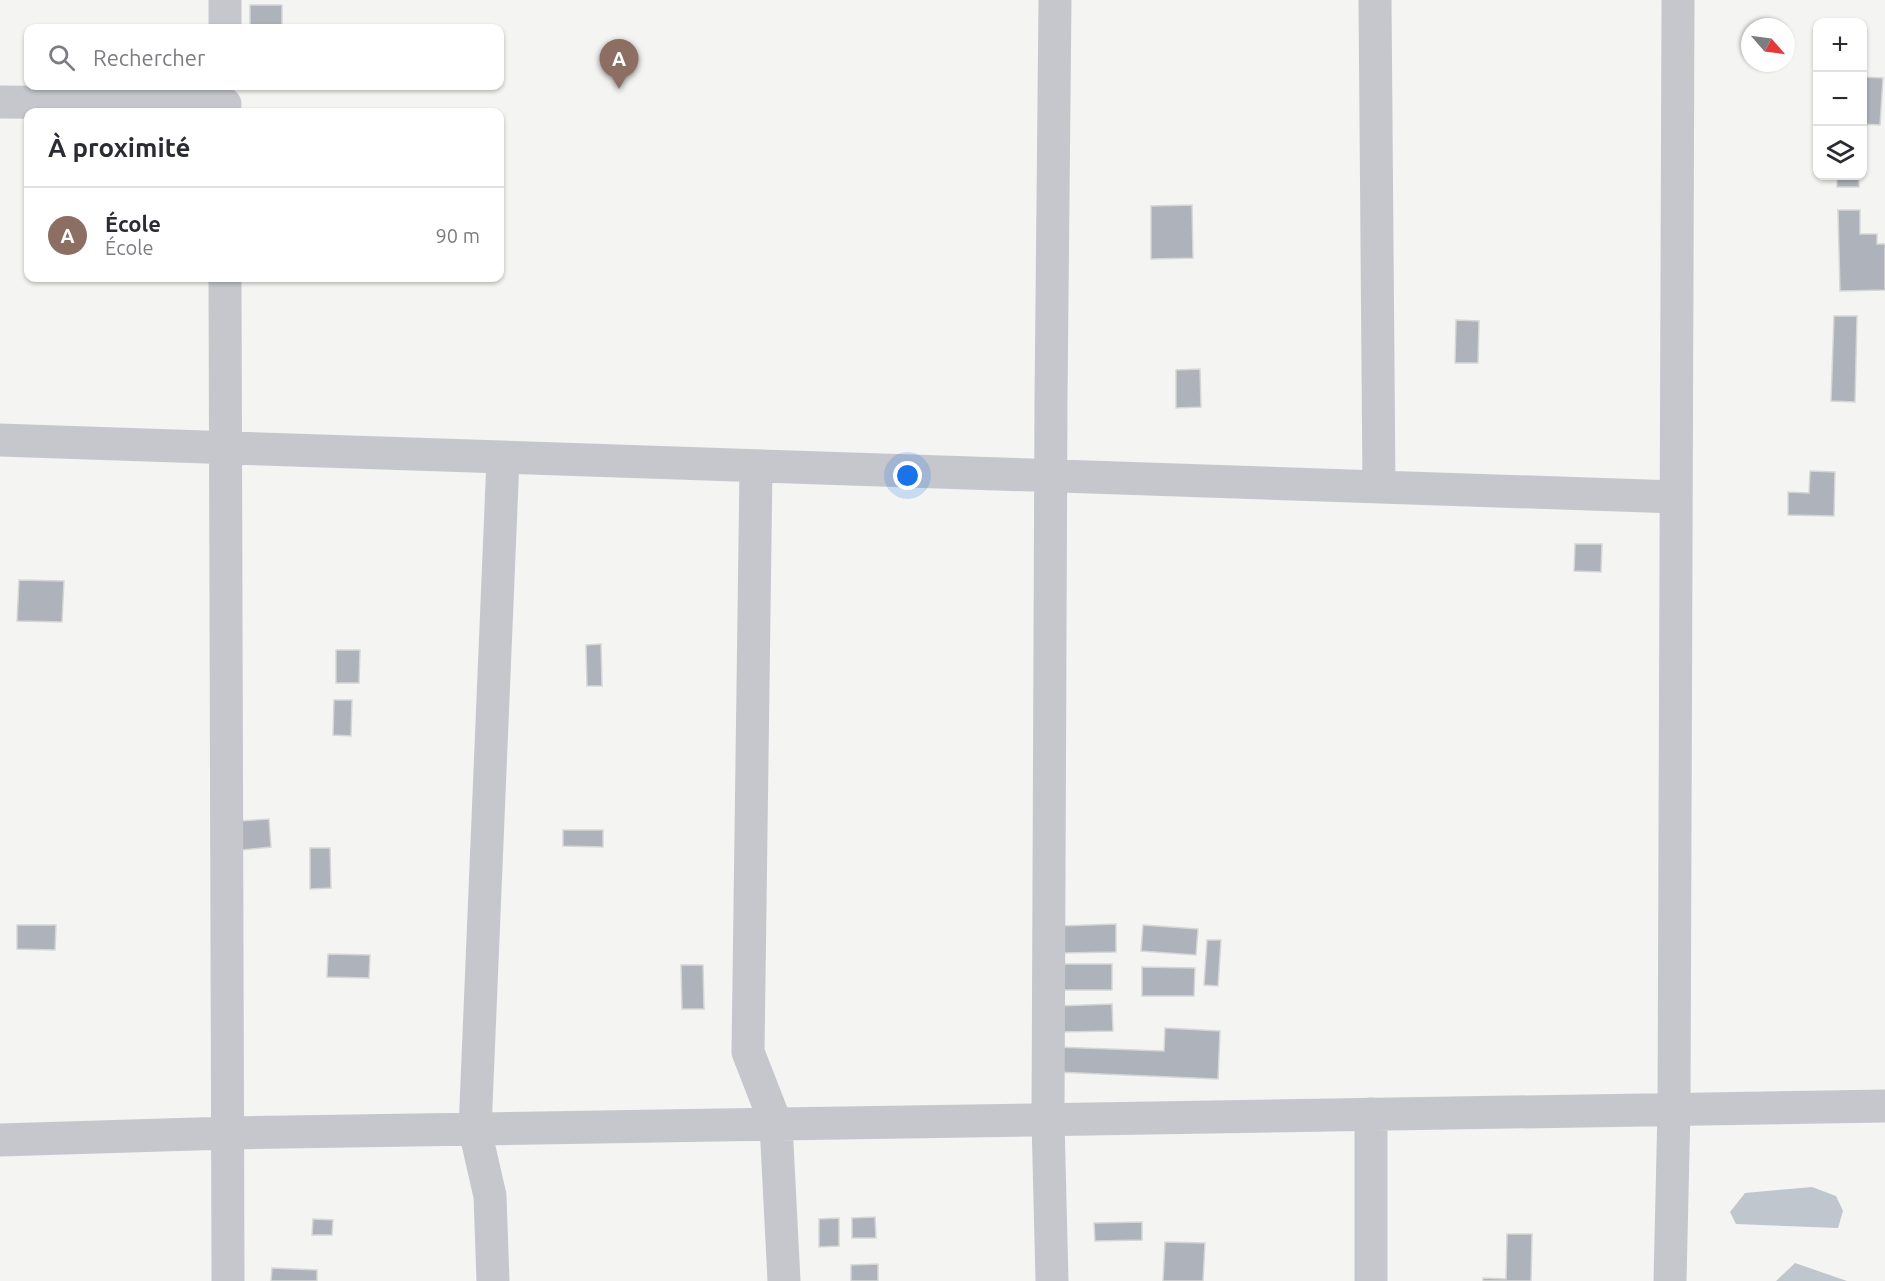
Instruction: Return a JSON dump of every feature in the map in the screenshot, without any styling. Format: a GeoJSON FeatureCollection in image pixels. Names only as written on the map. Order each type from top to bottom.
{"type":"FeatureCollection","features":[{"type":"Feature","properties":{"kind":"street"},"geometry":{"type":"LineString","coordinates":[[225,0],[225,24]]}},
{"type":"Feature","properties":{"kind":"street"},"geometry":{"type":"LineString","coordinates":[[1052,1281],[1048,1120],[1055,0]]}},
{"type":"Feature","properties":{"kind":"street"},"geometry":{"type":"LineString","coordinates":[[1375,0],[1379,487]]}},
{"type":"Feature","properties":{"kind":"street"},"geometry":{"type":"LineString","coordinates":[[1670,1281],[1674,1109],[1678,0]]}},
{"type":"Feature","properties":{"kind":"street"},"geometry":{"type":"LineString","coordinates":[[0,102],[225,101]]}},
{"type":"Feature","properties":{"kind":"street"},"geometry":{"type":"LineString","coordinates":[[225,282],[228,1281]]}},
{"type":"Feature","properties":{"kind":"street"},"geometry":{"type":"LineString","coordinates":[[0,440],[503,459],[1676,497]]}},
{"type":"Feature","properties":{"kind":"street"},"geometry":{"type":"LineString","coordinates":[[493,1281],[490,1196],[475,1130],[503,459]]}},
{"type":"Feature","properties":{"kind":"street"},"geometry":{"type":"LineString","coordinates":[[756,467],[748,1052],[776,1124],[784,1281]]}},
{"type":"Feature","properties":{"kind":"street"},"geometry":{"type":"LineString","coordinates":[[0,1140],[228,1133],[1885,1106]]}},
{"type":"Feature","properties":{"kind":"street"},"geometry":{"type":"LineString","coordinates":[[1371,1114],[1371,1281]]}},
{"type":"Feature","properties":{"kind":"shaded area"},"geometry":{"type":"Polygon","coordinates":[[[1812,1187],[1836,1196],[1843,1211],[1838,1228],[1736,1224],[1730,1212],[1745,1193],[1812,1187]]]}},
{"type":"Feature","properties":{"kind":"shaded area"},"geometry":{"type":"Polygon","coordinates":[[[1795,1263],[1847,1281],[1776,1281],[1795,1263]]]}},
{"type":"Feature","properties":{"kind":"building"},"geometry":{"type":"Polygon","coordinates":[[[250,5],[282,5],[282,24],[250,24],[250,5]]]}},
{"type":"Feature","properties":{"kind":"building"},"geometry":{"type":"Polygon","coordinates":[[[1867,77],[1883,78],[1880,125],[1867,124],[1867,77]]]}},
{"type":"Feature","properties":{"kind":"building"},"geometry":{"type":"Polygon","coordinates":[[[1837,180],[1859,180],[1859,187],[1837,187],[1837,180]]]}},
{"type":"Feature","properties":{"kind":"building"},"geometry":{"type":"Polygon","coordinates":[[[1192,205],[1193,258],[1151,259],[1151,206],[1192,205]]]}},
{"type":"Feature","properties":{"kind":"building"},"geometry":{"type":"Polygon","coordinates":[[[1838,210],[1860,210],[1860,234],[1877,234],[1877,244],[1885,244],[1885,290],[1840,291],[1838,210]]]}},
{"type":"Feature","properties":{"kind":"building"},"geometry":{"type":"Polygon","coordinates":[[[1834,316],[1857,316],[1855,402],[1831,401],[1834,316]]]}},
{"type":"Feature","properties":{"kind":"building"},"geometry":{"type":"Polygon","coordinates":[[[1456,320],[1479,321],[1478,363],[1455,363],[1456,320]]]}},
{"type":"Feature","properties":{"kind":"building"},"geometry":{"type":"Polygon","coordinates":[[[1200,369],[1201,407],[1176,408],[1176,370],[1200,369]]]}},
{"type":"Feature","properties":{"kind":"building"},"geometry":{"type":"Polygon","coordinates":[[[1810,471],[1835,472],[1834,516],[1788,515],[1788,492],[1809,493],[1810,471]]]}},
{"type":"Feature","properties":{"kind":"building"},"geometry":{"type":"Polygon","coordinates":[[[1575,544],[1602,544],[1601,572],[1574,571],[1575,544]]]}},
{"type":"Feature","properties":{"kind":"building"},"geometry":{"type":"Polygon","coordinates":[[[19,580],[64,581],[62,622],[17,621],[19,580]]]}},
{"type":"Feature","properties":{"kind":"building"},"geometry":{"type":"Polygon","coordinates":[[[601,644],[602,686],[587,686],[586,645],[601,644]]]}},
{"type":"Feature","properties":{"kind":"building"},"geometry":{"type":"Polygon","coordinates":[[[336,650],[360,650],[359,683],[336,683],[336,650]]]}},
{"type":"Feature","properties":{"kind":"building"},"geometry":{"type":"Polygon","coordinates":[[[334,700],[352,700],[351,736],[333,735],[334,700]]]}},
{"type":"Feature","properties":{"kind":"building"},"geometry":{"type":"Polygon","coordinates":[[[269,819],[271,847],[242,850],[240,821],[269,819]]]}},
{"type":"Feature","properties":{"kind":"building"},"geometry":{"type":"Polygon","coordinates":[[[563,830],[603,830],[603,847],[563,846],[563,830]]]}},
{"type":"Feature","properties":{"kind":"building"},"geometry":{"type":"Polygon","coordinates":[[[310,848],[330,848],[331,888],[310,889],[310,848]]]}},
{"type":"Feature","properties":{"kind":"building"},"geometry":{"type":"Polygon","coordinates":[[[1116,924],[1116,952],[1062,953],[1061,926],[1116,924]]]}},
{"type":"Feature","properties":{"kind":"building"},"geometry":{"type":"Polygon","coordinates":[[[17,925],[56,925],[55,950],[17,949],[17,925]]]}},
{"type":"Feature","properties":{"kind":"building"},"geometry":{"type":"Polygon","coordinates":[[[1143,925],[1198,929],[1196,955],[1141,951],[1143,925]]]}},
{"type":"Feature","properties":{"kind":"building"},"geometry":{"type":"Polygon","coordinates":[[[1207,940],[1221,940],[1218,986],[1204,985],[1207,940]]]}},
{"type":"Feature","properties":{"kind":"building"},"geometry":{"type":"Polygon","coordinates":[[[328,954],[370,955],[369,978],[327,977],[328,954]]]}},
{"type":"Feature","properties":{"kind":"building"},"geometry":{"type":"Polygon","coordinates":[[[1062,964],[1112,964],[1112,990],[1062,990],[1062,964]]]}},
{"type":"Feature","properties":{"kind":"building"},"geometry":{"type":"Polygon","coordinates":[[[681,965],[703,965],[704,1009],[682,1009],[681,965]]]}},
{"type":"Feature","properties":{"kind":"building"},"geometry":{"type":"Polygon","coordinates":[[[1142,967],[1195,968],[1194,996],[1142,996],[1142,967]]]}},
{"type":"Feature","properties":{"kind":"building"},"geometry":{"type":"Polygon","coordinates":[[[1112,1004],[1113,1031],[1059,1032],[1058,1006],[1112,1004]]]}},
{"type":"Feature","properties":{"kind":"building"},"geometry":{"type":"Polygon","coordinates":[[[1165,1028],[1220,1031],[1218,1079],[1055,1072],[1056,1047],[1164,1051],[1165,1028]]]}},
{"type":"Feature","properties":{"kind":"building"},"geometry":{"type":"Polygon","coordinates":[[[875,1217],[876,1238],[852,1238],[852,1218],[875,1217]]]}},
{"type":"Feature","properties":{"kind":"building"},"geometry":{"type":"Polygon","coordinates":[[[839,1218],[839,1246],[819,1247],[819,1219],[839,1218]]]}},
{"type":"Feature","properties":{"kind":"building"},"geometry":{"type":"Polygon","coordinates":[[[313,1219],[333,1220],[332,1235],[312,1235],[313,1219]]]}},
{"type":"Feature","properties":{"kind":"building"},"geometry":{"type":"Polygon","coordinates":[[[1142,1222],[1142,1240],[1095,1241],[1094,1223],[1142,1222]]]}},
{"type":"Feature","properties":{"kind":"building"},"geometry":{"type":"Polygon","coordinates":[[[1507,1234],[1532,1234],[1531,1281],[1483,1281],[1483,1278],[1506,1279],[1507,1234]]]}},
{"type":"Feature","properties":{"kind":"building"},"geometry":{"type":"Polygon","coordinates":[[[1165,1242],[1205,1243],[1203,1281],[1163,1281],[1165,1242]]]}},
{"type":"Feature","properties":{"kind":"building"},"geometry":{"type":"Polygon","coordinates":[[[878,1264],[878,1281],[851,1281],[851,1265],[878,1264]]]}},
{"type":"Feature","properties":{"kind":"building"},"geometry":{"type":"Polygon","coordinates":[[[272,1268],[317,1270],[317,1281],[271,1281],[272,1268]]]}},
{"type":"Feature","properties":{"kind":"place","name":"École"},"geometry":{"type":"Point","coordinates":[619,89]}}]}
